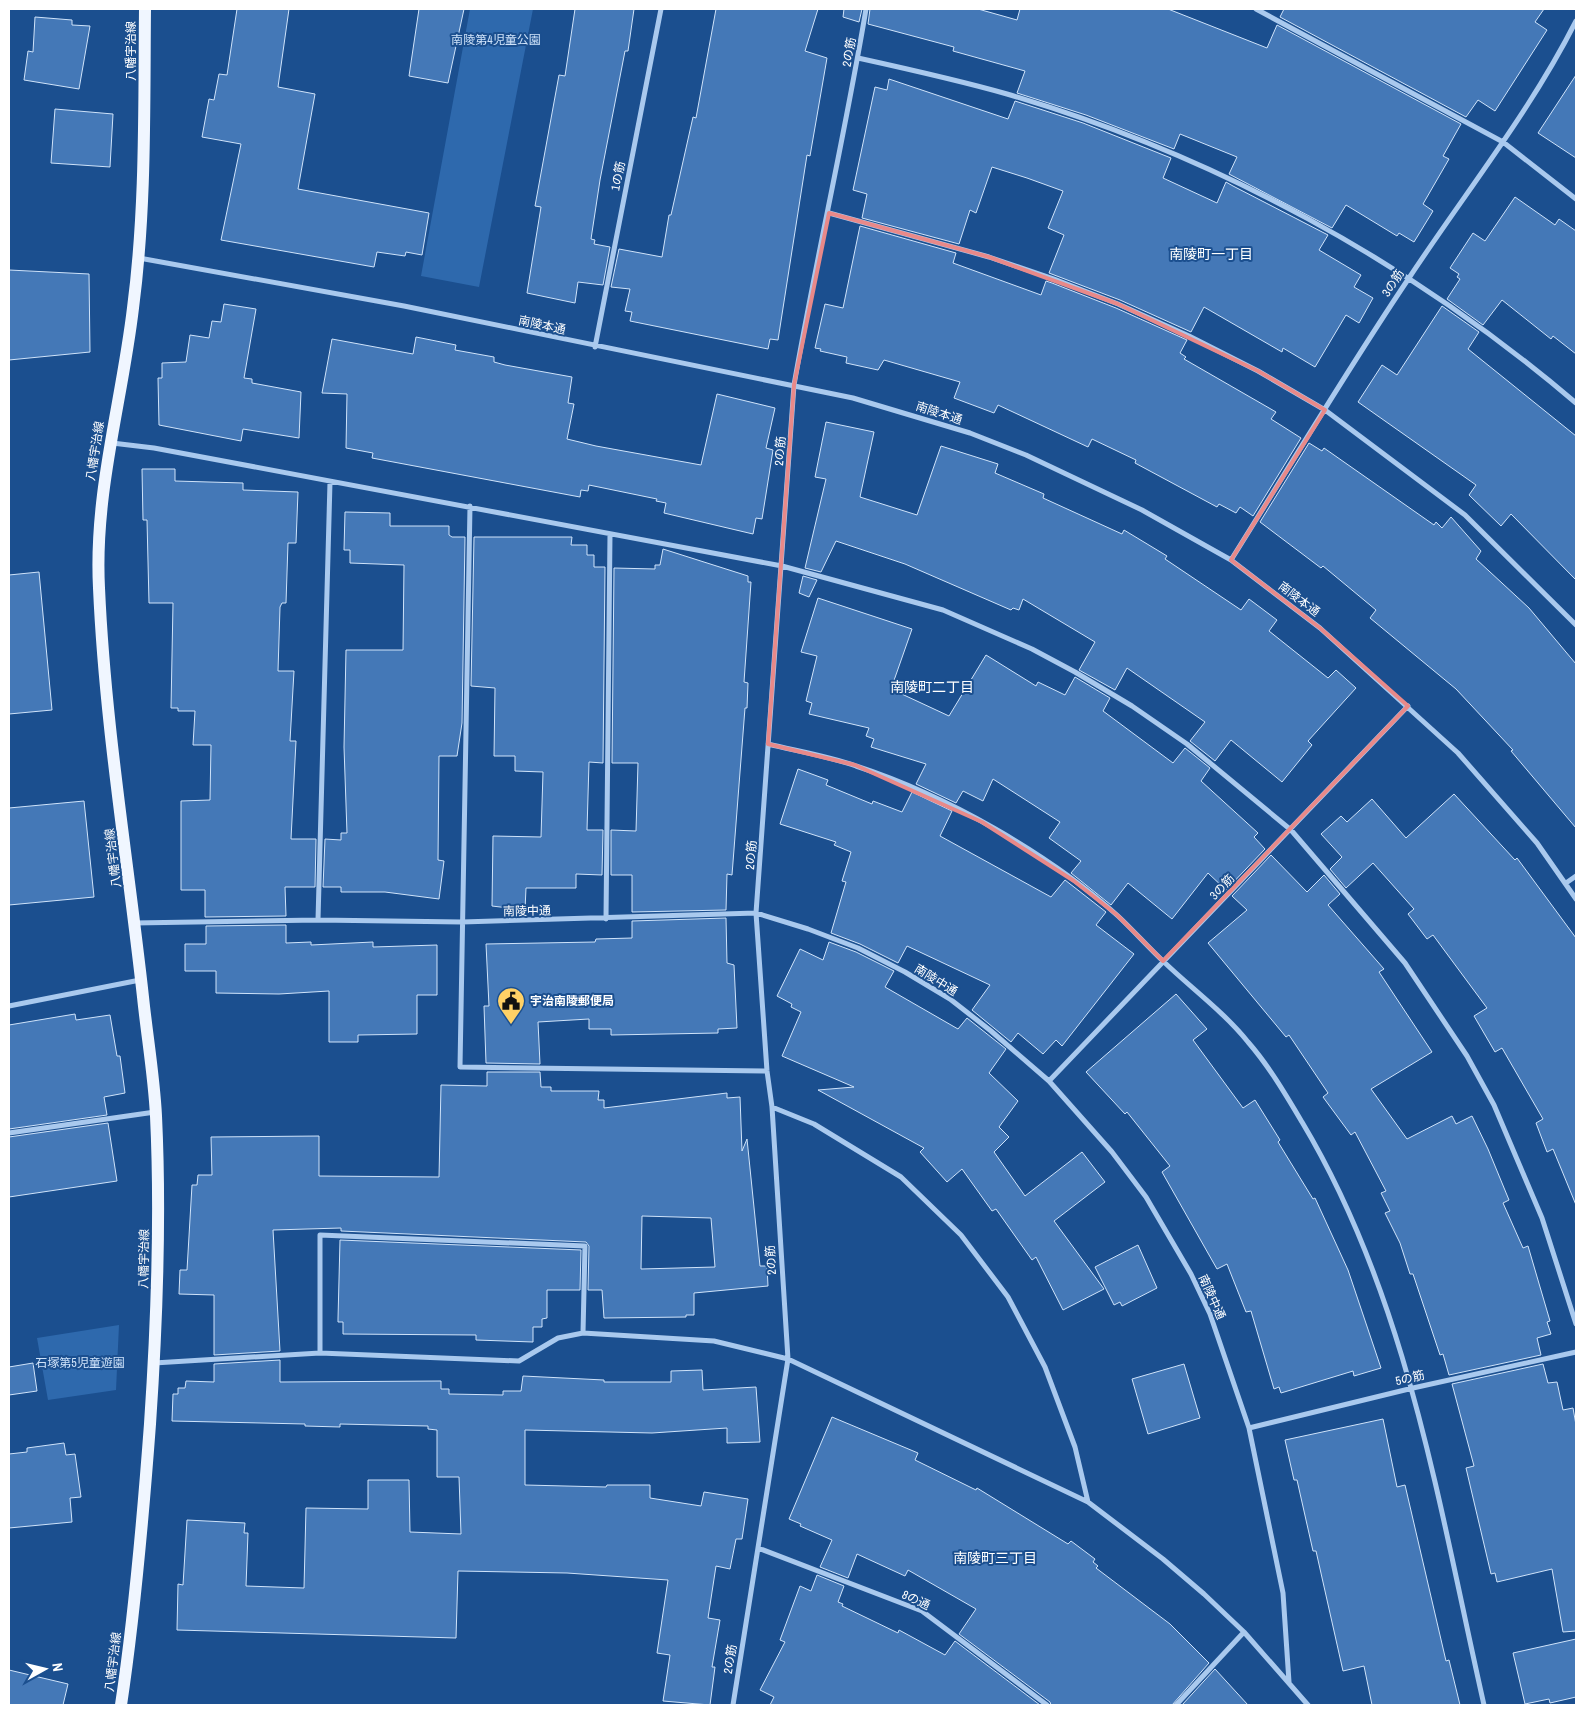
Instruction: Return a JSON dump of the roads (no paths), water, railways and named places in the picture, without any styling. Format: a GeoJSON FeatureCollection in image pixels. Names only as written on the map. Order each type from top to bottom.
{"type":"FeatureCollection","features":[{"type":"Feature","properties":{"kind":"main road","name":"八幡宇治線"},"geometry":{"type":"LineString","coordinates":[[121,1705],[145,1497],[154,1363],[159,1260],[156,1112],[109,710],[98,586],[100,507],[109,443],[133,314],[139,258],[144,134],[145,9]]}},
{"type":"Feature","properties":{"kind":"street","name":"1の筋"},"geometry":{"type":"LineString","coordinates":[[595,346],[661,9]]}},
{"type":"Feature","properties":{"kind":"street","name":"2の筋"},"geometry":{"type":"LineString","coordinates":[[733,1705],[788,1359],[772,1107],[767,1072],[756,914],[794,385],[808,307],[829,213],[866,9]]}},
{"type":"Feature","properties":{"kind":"street"},"geometry":{"type":"LineString","coordinates":[[1256,9],[1503,142],[1576,199]]}},
{"type":"Feature","properties":{"kind":"street","name":"3の筋"},"geometry":{"type":"LineString","coordinates":[[1230,560],[1408,278],[1503,142],[1564,46],[1576,21]]}},
{"type":"Feature","properties":{"kind":"street"},"geometry":{"type":"LineString","coordinates":[[858,58],[934,74],[1082,119],[1154,146],[1275,202],[1408,278],[1477,324],[1576,403]]}},
{"type":"Feature","properties":{"kind":"street"},"geometry":{"type":"LineString","coordinates":[[829,213],[989,257],[1118,304],[1189,336],[1258,371],[1325,410],[1465,515],[1576,625]]}},
{"type":"Feature","properties":{"kind":"street","name":"南陵本通"},"geometry":{"type":"LineString","coordinates":[[139,258],[404,306],[794,385],[912,414],[1026,455],[1142,510],[1230,560],[1320,628],[1458,753],[1506,805],[1566,883],[1576,900]]}},
{"type":"Feature","properties":{"kind":"street"},"geometry":{"type":"LineString","coordinates":[[109,443],[154,448],[782,566],[943,610],[1041,654],[1132,706],[1187,744],[1291,830],[1404,963],[1467,1056],[1494,1105],[1542,1218],[1576,1324]]}},
{"type":"Feature","properties":{"kind":"street"},"geometry":{"type":"LineString","coordinates":[[318,920],[330,482]]}},
{"type":"Feature","properties":{"kind":"street"},"geometry":{"type":"LineString","coordinates":[[470,506],[460,1067],[767,1072]]}},
{"type":"Feature","properties":{"kind":"street"},"geometry":{"type":"LineString","coordinates":[[606,919],[610,534]]}},
{"type":"Feature","properties":{"kind":"street","name":"3の筋"},"geometry":{"type":"LineString","coordinates":[[1049,1081],[1408,706]]}},
{"type":"Feature","properties":{"kind":"street"},"geometry":{"type":"LineString","coordinates":[[768,744],[855,765],[932,797],[982,822],[1074,881],[1117,915],[1248,1041],[1284,1092],[1316,1146],[1361,1237],[1413,1388],[1484,1705]]}},
{"type":"Feature","properties":{"kind":"street"},"geometry":{"type":"LineString","coordinates":[[1566,883],[1576,876]]}},
{"type":"Feature","properties":{"kind":"street","name":"南陵中通"},"geometry":{"type":"LineString","coordinates":[[134,923],[318,920],[462,922],[756,914],[816,932],[858,948],[905,972],[957,1005],[1049,1081],[1112,1152],[1146,1197],[1170,1235],[1210,1314],[1249,1428],[1283,1593],[1289,1682]]}},
{"type":"Feature","properties":{"kind":"street"},"geometry":{"type":"LineString","coordinates":[[9,1006],[141,980]]}},
{"type":"Feature","properties":{"kind":"street"},"geometry":{"type":"LineString","coordinates":[[772,1107],[814,1124],[900,1177],[961,1235],[1008,1297],[1045,1367],[1075,1447],[1088,1502]]}},
{"type":"Feature","properties":{"kind":"street"},"geometry":{"type":"LineString","coordinates":[[9,1132],[156,1112]]}},
{"type":"Feature","properties":{"kind":"street"},"geometry":{"type":"LineString","coordinates":[[320,1353],[320,1235],[585,1246],[583,1333]]}},
{"type":"Feature","properties":{"kind":"street"},"geometry":{"type":"LineString","coordinates":[[154,1363],[320,1353],[519,1362],[558,1338],[583,1333],[714,1341],[788,1359],[1088,1502],[1163,1559],[1244,1632],[1308,1705]]}},
{"type":"Feature","properties":{"kind":"street","name":"5の筋"},"geometry":{"type":"LineString","coordinates":[[1249,1428],[1413,1388],[1576,1352]]}},
{"type":"Feature","properties":{"kind":"street","name":"8の通"},"geometry":{"type":"LineString","coordinates":[[758,1548],[922,1611],[1046,1705]]}},
{"type":"Feature","properties":{"kind":"street"},"geometry":{"type":"LineString","coordinates":[[1176,1705],[1244,1632]]}},
{"type":"Feature","properties":{"kind":"place","name":"宇治南陵郵便局"},"geometry":{"type":"Point","coordinates":[511,1025]}},
{"type":"Feature","properties":{"kind":"district","name":"南陵町一丁目"},"geometry":{"type":"Point","coordinates":[1211,254]}},
{"type":"Feature","properties":{"kind":"district","name":"南陵町二丁目"},"geometry":{"type":"Point","coordinates":[932,687]}},
{"type":"Feature","properties":{"kind":"district","name":"南陵町三丁目"},"geometry":{"type":"Point","coordinates":[995,1558]}},
{"type":"Feature","properties":{"kind":"park label","name":"南陵第4児童公園"},"geometry":{"type":"Point","coordinates":[496,40]}},
{"type":"Feature","properties":{"kind":"park label","name":"石塚第5児童遊園"},"geometry":{"type":"Point","coordinates":[80,1363]}}]}
